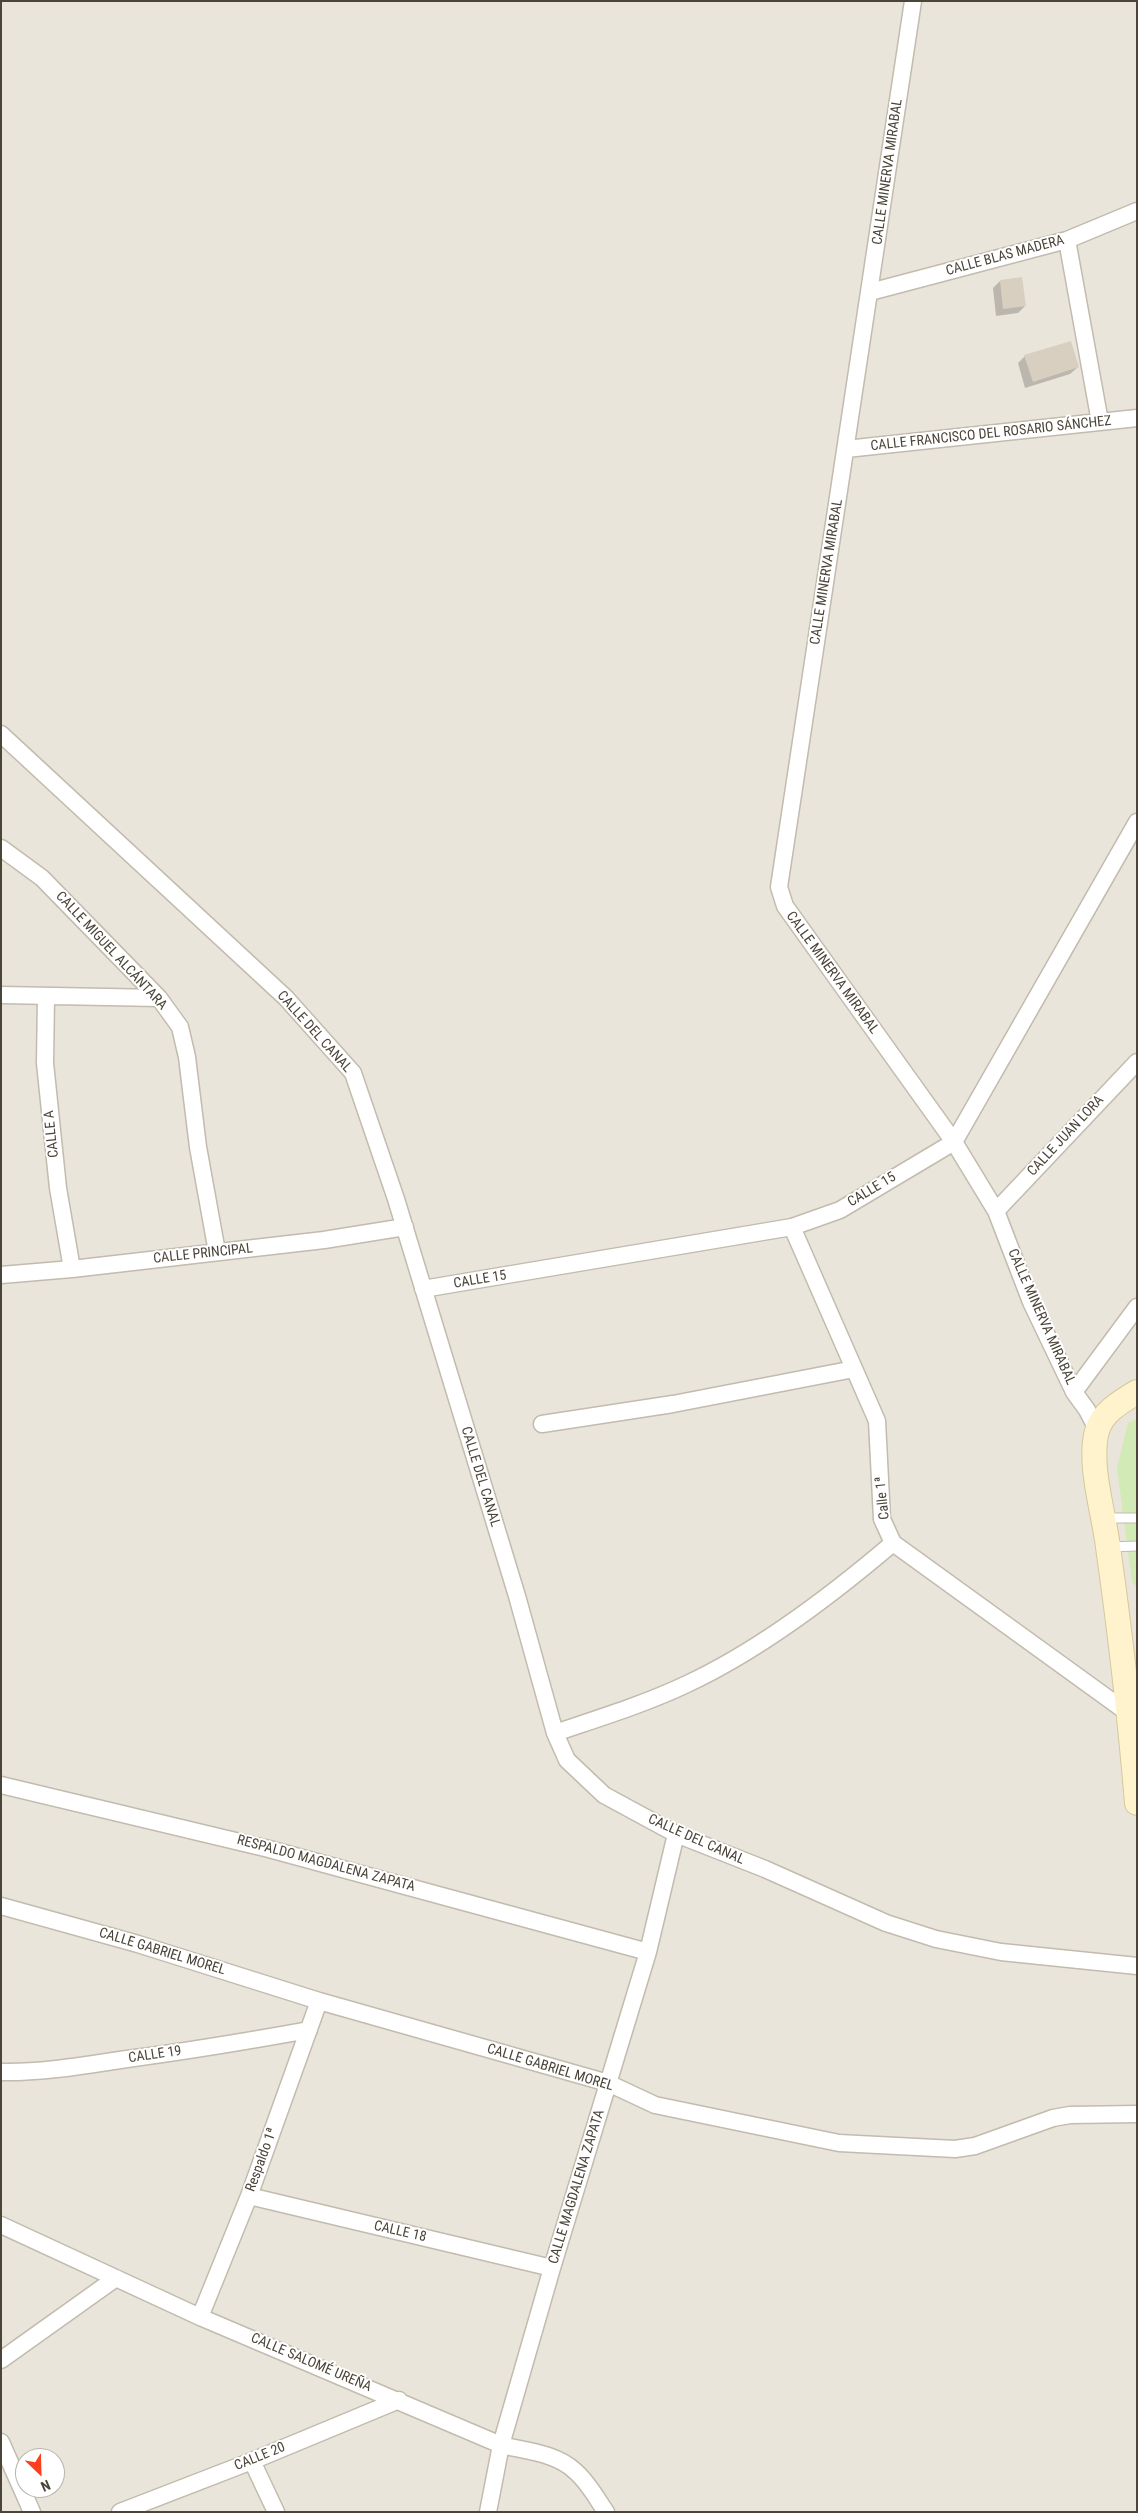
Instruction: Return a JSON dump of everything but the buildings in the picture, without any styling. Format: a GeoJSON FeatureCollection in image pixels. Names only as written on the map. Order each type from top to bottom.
{"type":"FeatureCollection","features":[{"type":"Feature","properties":{"kind":"street","name":"CALLE MINERVA MIRABAL"},"geometry":{"type":"LineString","coordinates":[[913,1],[779,887],[785,906],[954,1142],[996,1211],[1031,1302],[1074,1392],[1087,1410],[1097,1429]]}},
{"type":"Feature","properties":{"kind":"street","name":"CALLE BLAS MADERA"},"geometry":{"type":"LineString","coordinates":[[870,292],[1067,240],[1137,211]]}},
{"type":"Feature","properties":{"kind":"street"},"geometry":{"type":"LineString","coordinates":[[1067,240],[1100,422]]}},
{"type":"Feature","properties":{"kind":"street","name":"CALLE FRANCISCO DEL ROSARIO SÁNCHEZ"},"geometry":{"type":"LineString","coordinates":[[846,450],[1137,418]]}},
{"type":"Feature","properties":{"kind":"street","name":"CALLE DEL CANAL"},"geometry":{"type":"LineString","coordinates":[[1,734],[286,998],[353,1073],[405,1227],[517,1596],[555,1733],[567,1760],[604,1795],[676,1834],[765,1869],[886,1923],[936,1939],[1001,1952],[1137,1966]]}},
{"type":"Feature","properties":{"kind":"street","name":"CALLE 15"},"geometry":{"type":"LineString","coordinates":[[423,1289],[792,1227],[840,1210],[954,1142],[1137,822]]}},
{"type":"Feature","properties":{"kind":"street","name":"CALLE MIGUEL ALCÁNTARA"},"geometry":{"type":"LineString","coordinates":[[1,848],[42,878],[159,998],[180,1026],[187,1057],[198,1147],[217,1252]]}},
{"type":"Feature","properties":{"kind":"street"},"geometry":{"type":"LineString","coordinates":[[1,995],[159,998]]}},
{"type":"Feature","properties":{"kind":"street","name":"CALLE A"},"geometry":{"type":"LineString","coordinates":[[46,997],[45,1063],[58,1188],[72,1269]]}},
{"type":"Feature","properties":{"kind":"street","name":"CALLE JUAN LORA"},"geometry":{"type":"LineString","coordinates":[[996,1211],[1137,1062]]}},
{"type":"Feature","properties":{"kind":"street","name":"CALLE PRINCIPAL"},"geometry":{"type":"LineString","coordinates":[[1,1275],[72,1269],[324,1240],[405,1227]]}},
{"type":"Feature","properties":{"kind":"street","name":"Calle 1ª"},"geometry":{"type":"LineString","coordinates":[[792,1227],[877,1421],[882,1519],[893,1543],[1133,1718]]}},
{"type":"Feature","properties":{"kind":"street"},"geometry":{"type":"LineString","coordinates":[[1074,1392],[1137,1307]]}},
{"type":"Feature","properties":{"kind":"street"},"geometry":{"type":"LineString","coordinates":[[542,1424],[673,1404],[854,1369]]}},
{"type":"Feature","properties":{"kind":"street"},"geometry":{"type":"LineString","coordinates":[[1137,1392],[1113,1407],[1097,1429],[1094,1456],[1133,1718],[1137,1804]]}},
{"type":"Feature","properties":{"kind":"street"},"geometry":{"type":"LineString","coordinates":[[555,1733],[687,1684],[766,1640],[849,1580],[893,1543]]}},
{"type":"Feature","properties":{"kind":"street","name":"RESPALDO MAGDALENA ZAPATA"},"geometry":{"type":"LineString","coordinates":[[1,1784],[269,1849],[648,1952]]}},
{"type":"Feature","properties":{"kind":"street","name":"CALLE MAGDALENA ZAPATA"},"geometry":{"type":"LineString","coordinates":[[488,2512],[501,2445],[552,2268],[648,1952],[676,1834]]}},
{"type":"Feature","properties":{"kind":"street","name":"CALLE GABRIEL MOREL"},"geometry":{"type":"LineString","coordinates":[[1,1906],[138,1944],[320,2001],[608,2083],[655,2105],[839,2143],[954,2149],[975,2146],[1053,2118],[1070,2115],[1137,2114]]}},
{"type":"Feature","properties":{"kind":"street","name":"Respaldo 1ª"},"geometry":{"type":"LineString","coordinates":[[200,2317],[249,2196],[320,2001]]}},
{"type":"Feature","properties":{"kind":"street","name":"CALLE 19"},"geometry":{"type":"LineString","coordinates":[[1,2072],[84,2066],[229,2045],[309,2030]]}},
{"type":"Feature","properties":{"kind":"street","name":"CALLE 18"},"geometry":{"type":"LineString","coordinates":[[249,2196],[552,2268]]}},
{"type":"Feature","properties":{"kind":"street","name":"CALLE SALOMÉ UREÑA"},"geometry":{"type":"LineString","coordinates":[[1,2225],[200,2317],[501,2445],[552,2457],[568,2464],[578,2472],[606,2512]]}},
{"type":"Feature","properties":{"kind":"street"},"geometry":{"type":"LineString","coordinates":[[1,2360],[116,2278]]}},
{"type":"Feature","properties":{"kind":"street","name":"CALLE 20"},"geometry":{"type":"LineString","coordinates":[[120,2512],[252,2461],[399,2400]]}},
{"type":"Feature","properties":{"kind":"street"},"geometry":{"type":"LineString","coordinates":[[1,2442],[32,2512]]}},
{"type":"Feature","properties":{"kind":"street"},"geometry":{"type":"LineString","coordinates":[[252,2461],[276,2512]]}},
{"type":"Feature","properties":{"kind":"lane"},"geometry":{"type":"LineString","coordinates":[[1104,1518],[1137,1518]]}},
{"type":"Feature","properties":{"kind":"lane"},"geometry":{"type":"LineString","coordinates":[[1108,1547],[1137,1546]]}},
{"type":"Feature","properties":{"kind":"shaded area"},"geometry":{"type":"Polygon","coordinates":[[[1,1],[1137,1],[1137,2512],[1,2512],[1,1]]]}},
{"type":"Feature","properties":{"kind":"green space"},"geometry":{"type":"Polygon","coordinates":[[[1137,1419],[1137,1587],[1132,1582],[1117,1468],[1128,1423],[1137,1419]]]}}]}
